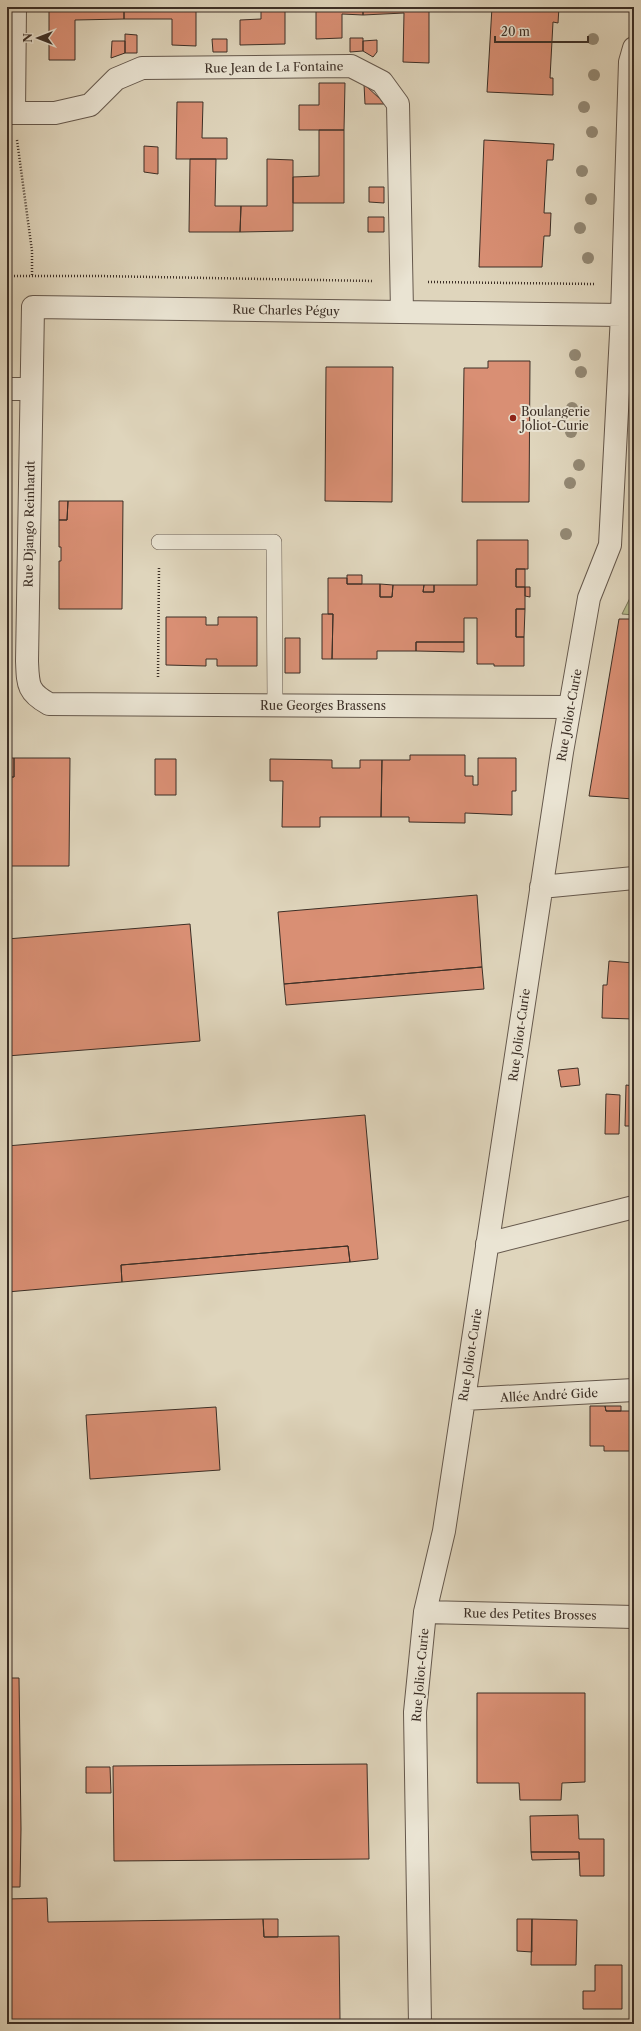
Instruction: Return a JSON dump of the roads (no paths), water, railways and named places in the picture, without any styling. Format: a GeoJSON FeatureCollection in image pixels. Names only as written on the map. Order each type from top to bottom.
{"type":"FeatureCollection","features":[{"type":"Feature","properties":{"kind":"street"},"geometry":{"type":"LineString","coordinates":[[11,113],[15,7]]}},
{"type":"Feature","properties":{"kind":"street","name":"Rue Joliot-Curie"},"geometry":{"type":"LineString","coordinates":[[420,2024],[415,1712],[425,1612],[444,1531],[541,887],[570,707],[589,598],[610,545],[630,169],[630,62],[634,48]]}},
{"type":"Feature","properties":{"kind":"street","name":"Rue Jean de La Fontaine"},"geometry":{"type":"LineString","coordinates":[[11,113],[54,113],[90,105],[116,79],[142,68],[351,66],[382,82],[398,104],[402,311]]}},
{"type":"Feature","properties":{"kind":"street","name":"Rue Charles Péguy"},"geometry":{"type":"LineString","coordinates":[[33,307],[622,315]]}},
{"type":"Feature","properties":{"kind":"street","name":"Rue Django Reinhardt"},"geometry":{"type":"LineString","coordinates":[[33,307],[28,685],[36,697],[49,704],[76,703]]}},
{"type":"Feature","properties":{"kind":"street"},"geometry":{"type":"LineString","coordinates":[[7,389],[31,389]]}},
{"type":"Feature","properties":{"kind":"street","name":"Rue Georges Brassens"},"geometry":{"type":"LineString","coordinates":[[76,703],[570,707]]}},
{"type":"Feature","properties":{"kind":"street"},"geometry":{"type":"LineString","coordinates":[[541,887],[634,878]]}},
{"type":"Feature","properties":{"kind":"street"},"geometry":{"type":"LineString","coordinates":[[488,1244],[634,1207]]}},
{"type":"Feature","properties":{"kind":"street","name":"Allée André Gide"},"geometry":{"type":"LineString","coordinates":[[464,1399],[634,1390]]}},
{"type":"Feature","properties":{"kind":"street","name":"Rue des Petites Brosses"},"geometry":{"type":"LineString","coordinates":[[425,1612],[634,1617]]}},
{"type":"Feature","properties":{"kind":"lane"},"geometry":{"type":"LineString","coordinates":[[159,542],[274,542],[275,704]]}},
{"type":"Feature","properties":{"kind":"place","name":"Boulangerie Joliot-Curie"},"geometry":{"type":"Point","coordinates":[513,418]}}]}
